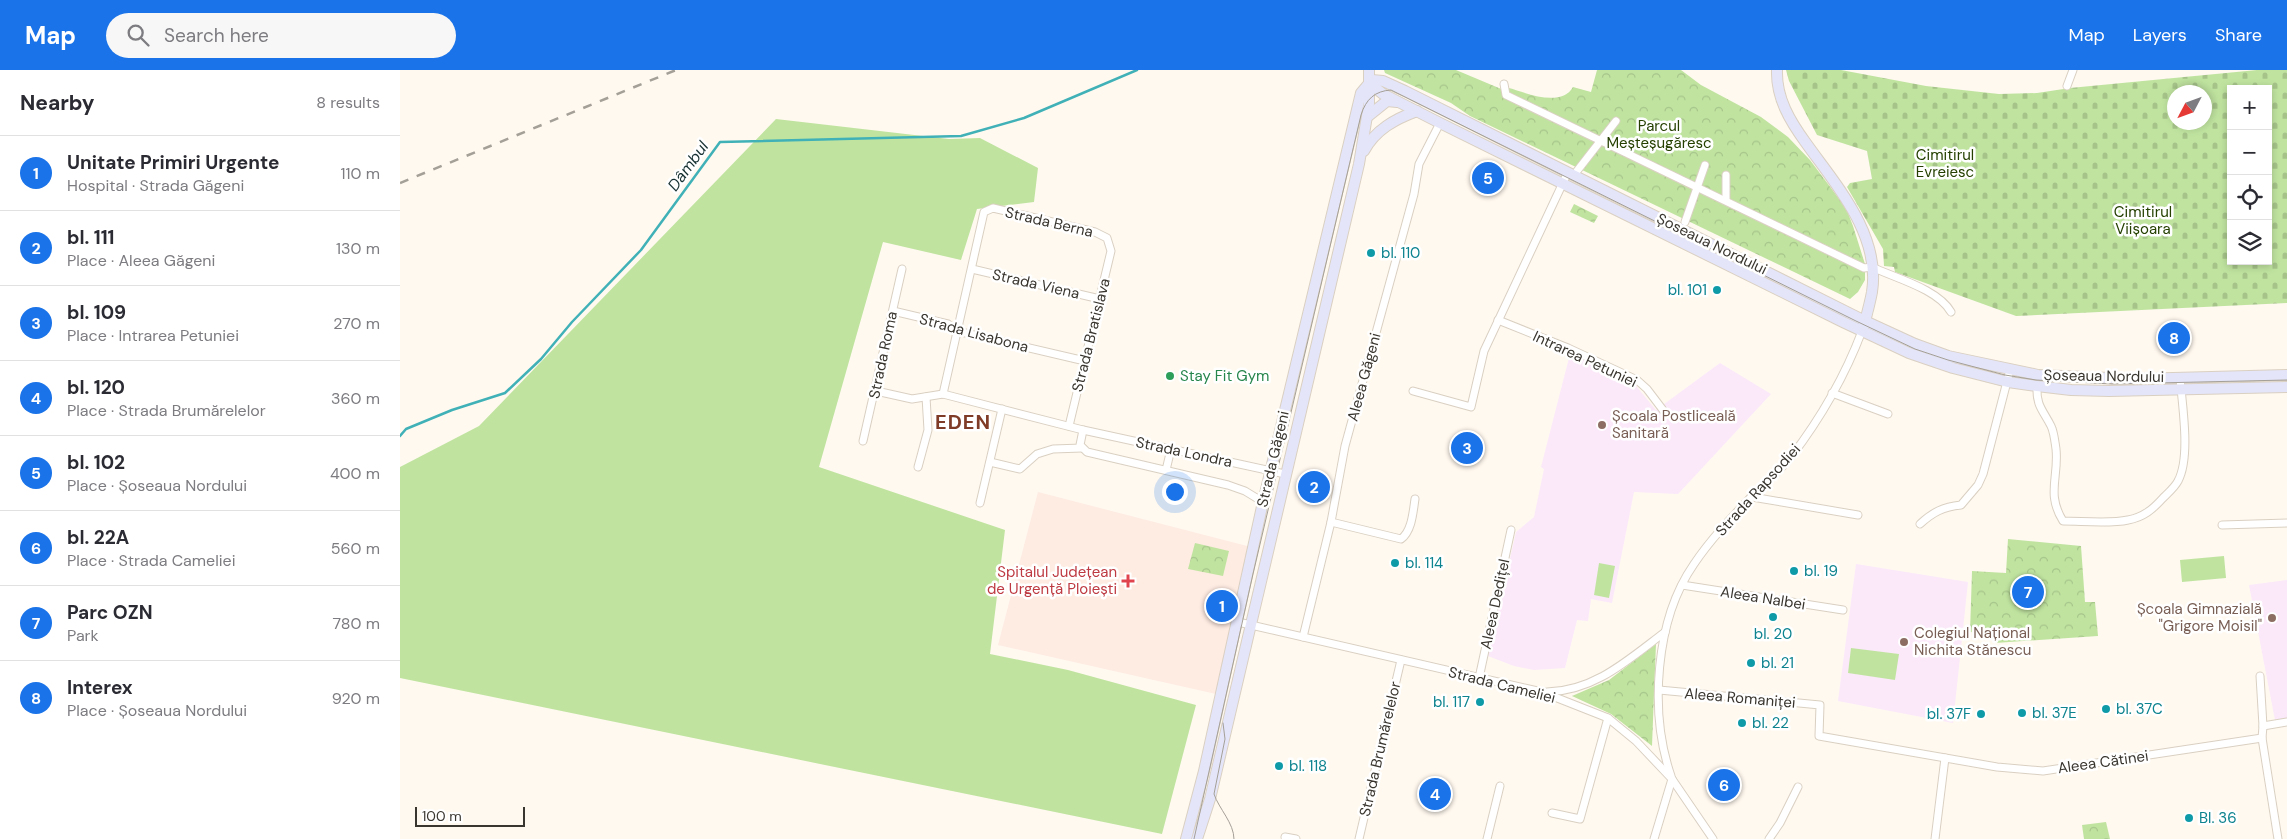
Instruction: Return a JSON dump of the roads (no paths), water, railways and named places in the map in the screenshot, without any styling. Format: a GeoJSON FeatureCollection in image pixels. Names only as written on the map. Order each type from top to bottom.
{"type":"FeatureCollection","features":[{"type":"Feature","properties":{"kind":"main road","name":"Strada Găgeni"},"geometry":{"type":"LineString","coordinates":[[1197,839],[1210,799],[1359,164],[1367,117],[1369,70]]}},
{"type":"Feature","properties":{"kind":"main road","name":"Strada Rapsodiei"},"geometry":{"type":"LineString","coordinates":[[1777,70],[1780,93],[1789,118],[1846,198],[1866,241],[1872,267],[1872,291],[1862,332]]}},
{"type":"Feature","properties":{"kind":"main road","name":"Șoseaua Nordului"},"geometry":{"type":"LineString","coordinates":[[2287,375],[2180,378],[2056,377],[2010,370],[1948,356],[1914,344],[1865,321],[1573,171],[1383,81],[1375,79],[1369,83],[1399,102],[1563,185],[1567,192],[1601,208],[1609,207],[1862,332],[1931,361],[1971,374],[2008,382],[2071,390],[2181,390],[2287,387]]}},
{"type":"Feature","properties":{"kind":"main road","name":"Strada Găgeni"},"geometry":{"type":"LineString","coordinates":[[1186,839],[1238,622],[1263,502],[1361,93],[1369,83]]}},
{"type":"Feature","properties":{"kind":"main road"},"geometry":{"type":"LineString","coordinates":[[1367,117],[1387,101],[1399,102]]}},
{"type":"Feature","properties":{"kind":"main road"},"geometry":{"type":"LineString","coordinates":[[1359,164],[1364,149],[1377,133],[1395,120],[1417,111]]}},
{"type":"Feature","properties":{"kind":"street"},"geometry":{"type":"LineString","coordinates":[[2067,86],[2073,70]]}},
{"type":"Feature","properties":{"kind":"street"},"geometry":{"type":"LineString","coordinates":[[1504,84],[1506,95],[1698,186],[1864,268],[1872,267],[1932,294],[1946,302],[1951,312]]}},
{"type":"Feature","properties":{"kind":"street"},"geometry":{"type":"LineString","coordinates":[[1413,391],[1471,407],[1484,351],[1563,185],[1616,121]]}},
{"type":"Feature","properties":{"kind":"street","name":"Aleea Găgeni"},"geometry":{"type":"LineString","coordinates":[[1303,637],[1331,522],[1345,446],[1414,194],[1416,173],[1440,123]]}},
{"type":"Feature","properties":{"kind":"street"},"geometry":{"type":"LineString","coordinates":[[1685,222],[1705,165]]}},
{"type":"Feature","properties":{"kind":"street"},"geometry":{"type":"LineString","coordinates":[[1726,175],[1726,200]]}},
{"type":"Feature","properties":{"kind":"street","name":"Strada Berna"},"geometry":{"type":"LineString","coordinates":[[972,269],[984,212],[993,208],[1095,232],[1107,238],[1110,243]]}},
{"type":"Feature","properties":{"kind":"street","name":"Strada Bratislava"},"geometry":{"type":"LineString","coordinates":[[1069,426],[1111,251],[1110,243]]}},
{"type":"Feature","properties":{"kind":"street","name":"Strada Roma"},"geometry":{"type":"LineString","coordinates":[[863,440],[876,391],[902,269]]}},
{"type":"Feature","properties":{"kind":"street"},"geometry":{"type":"LineString","coordinates":[[944,394],[972,269]]}},
{"type":"Feature","properties":{"kind":"street","name":"Strada Viena"},"geometry":{"type":"LineString","coordinates":[[972,269],[1100,299]]}},
{"type":"Feature","properties":{"kind":"street","name":"Strada Lisabona"},"geometry":{"type":"LineString","coordinates":[[893,311],[948,324],[957,331],[1085,361]]}},
{"type":"Feature","properties":{"kind":"street","name":"Intrarea Petuniei"},"geometry":{"type":"LineString","coordinates":[[1498,320],[1568,348],[1637,380],[1647,389],[1662,410]]}},
{"type":"Feature","properties":{"kind":"street","name":"Strada Rapsodiei"},"geometry":{"type":"LineString","coordinates":[[1672,778],[1663,754],[1659,690],[1665,632],[1672,606],[1694,564],[1752,497],[1790,458],[1817,420],[1862,332]]}},
{"type":"Feature","properties":{"kind":"street"},"geometry":{"type":"LineString","coordinates":[[1920,524],[1932,512],[1945,507],[1961,505],[1978,485],[2010,370]]}},
{"type":"Feature","properties":{"kind":"street"},"geometry":{"type":"LineString","coordinates":[[2037,386],[2040,411],[2052,427],[2056,448],[2053,500],[2055,508],[2063,520],[2126,521],[2152,510],[2178,482],[2182,471],[2184,440],[2184,407],[2180,378]]}},
{"type":"Feature","properties":{"kind":"street","name":"Strada Londra"},"geometry":{"type":"LineString","coordinates":[[876,391],[912,399],[944,394],[1083,430],[1285,474]]}},
{"type":"Feature","properties":{"kind":"street"},"geometry":{"type":"LineString","coordinates":[[1832,393],[1888,414]]}},
{"type":"Feature","properties":{"kind":"street"},"geometry":{"type":"LineString","coordinates":[[918,467],[928,430],[926,397]]}},
{"type":"Feature","properties":{"kind":"street"},"geometry":{"type":"LineString","coordinates":[[980,503],[1002,409]]}},
{"type":"Feature","properties":{"kind":"street"},"geometry":{"type":"LineString","coordinates":[[1082,448],[1080,445],[1083,430]]}},
{"type":"Feature","properties":{"kind":"street","name":"Strada Londra"},"geometry":{"type":"LineString","coordinates":[[990,462],[1020,468],[1037,454],[1061,447],[1082,448],[1087,452],[1228,485],[1245,491],[1263,502]]}},
{"type":"Feature","properties":{"kind":"street"},"geometry":{"type":"LineString","coordinates":[[1166,470],[1171,449]]}},
{"type":"Feature","properties":{"kind":"street"},"geometry":{"type":"LineString","coordinates":[[1752,497],[1858,515]]}},
{"type":"Feature","properties":{"kind":"street"},"geometry":{"type":"LineString","coordinates":[[1331,522],[1401,539],[1406,535],[1409,528],[1415,499]]}},
{"type":"Feature","properties":{"kind":"street"},"geometry":{"type":"LineString","coordinates":[[2222,525],[2287,523]]}},
{"type":"Feature","properties":{"kind":"street","name":"Aleea Dedițel"},"geometry":{"type":"LineString","coordinates":[[1479,678],[1511,530]]}},
{"type":"Feature","properties":{"kind":"street","name":"Aleea Nalbei"},"geometry":{"type":"LineString","coordinates":[[1682,585],[1843,610]]}},
{"type":"Feature","properties":{"kind":"street","name":"Strada Cameliei"},"geometry":{"type":"LineString","coordinates":[[1238,622],[1542,692],[1608,718],[1636,741],[1672,778],[1712,839]]}},
{"type":"Feature","properties":{"kind":"street"},"geometry":{"type":"LineString","coordinates":[[1542,692],[1567,691],[1595,681],[1611,672],[1665,632]]}},
{"type":"Feature","properties":{"kind":"street","name":"Strada Brumărelelor"},"geometry":{"type":"LineString","coordinates":[[1360,839],[1401,660]]}},
{"type":"Feature","properties":{"kind":"street"},"geometry":{"type":"LineString","coordinates":[[2260,676],[2262,738],[2278,839]]}},
{"type":"Feature","properties":{"kind":"street","name":"Aleea Romaniței"},"geometry":{"type":"LineString","coordinates":[[1659,690],[1820,705],[1820,736]]}},
{"type":"Feature","properties":{"kind":"street"},"geometry":{"type":"LineString","coordinates":[[1552,813],[1580,819],[1608,718]]}},
{"type":"Feature","properties":{"kind":"street"},"geometry":{"type":"LineString","coordinates":[[2263,726],[2287,722]]}},
{"type":"Feature","properties":{"kind":"street","name":"Aleea Cătinei"},"geometry":{"type":"LineString","coordinates":[[1820,736],[1997,767],[2043,771],[2262,738]]}},
{"type":"Feature","properties":{"kind":"street"},"geometry":{"type":"LineString","coordinates":[[1935,839],[1945,758]]}},
{"type":"Feature","properties":{"kind":"street"},"geometry":{"type":"LineString","coordinates":[[1654,839],[1672,778]]}},
{"type":"Feature","properties":{"kind":"street"},"geometry":{"type":"LineString","coordinates":[[1487,839],[1500,786]]}},
{"type":"Feature","properties":{"kind":"street"},"geometry":{"type":"LineString","coordinates":[[1769,839],[1780,824],[1798,787]]}},
{"type":"Feature","properties":{"kind":"street"},"geometry":{"type":"LineString","coordinates":[[1285,836],[1296,839]]}},
{"type":"Feature","properties":{"kind":"waterway","name":"Dâmbul"},"geometry":{"type":"LineString","coordinates":[[400,436],[406,429],[452,410],[505,393],[541,359],[572,322],[641,250],[720,142],[961,136],[1024,118],[1137,70]]}},
{"type":"Feature","properties":{"kind":"tram line"},"geometry":{"type":"LineString","coordinates":[[1194,839],[1253,574],[1361,115],[1368,100],[1380,92],[1391,90],[1856,321],[1915,349],[1948,360],[2005,375],[2036,380],[2112,384],[2287,380]]}},
{"type":"Feature","properties":{"kind":"tram line"},"geometry":{"type":"LineString","coordinates":[[1223,723],[1225,739],[1214,794],[1232,827],[1234,839]]}},
{"type":"Feature","properties":{"kind":"railway"},"geometry":{"type":"LineString","coordinates":[[400,183],[676,70]]}},
{"type":"Feature","properties":{"kind":"place","name":"bl. 102"},"geometry":{"type":"Point","coordinates":[1488,178]}},
{"type":"Feature","properties":{"kind":"place","name":"bl. 110"},"geometry":{"type":"Point","coordinates":[1371,253]}},
{"type":"Feature","properties":{"kind":"place","name":"bl. 101"},"geometry":{"type":"Point","coordinates":[1717,290]}},
{"type":"Feature","properties":{"kind":"place","name":"Interex"},"geometry":{"type":"Point","coordinates":[2174,338]}},
{"type":"Feature","properties":{"kind":"place","name":"Stay Fit Gym"},"geometry":{"type":"Point","coordinates":[1170,376]}},
{"type":"Feature","properties":{"kind":"place","name":"Școala Postliceală Sanitară"},"geometry":{"type":"Point","coordinates":[1602,425]}},
{"type":"Feature","properties":{"kind":"place","name":"bl. 109"},"geometry":{"type":"Point","coordinates":[1467,448]}},
{"type":"Feature","properties":{"kind":"place","name":"bl. 111"},"geometry":{"type":"Point","coordinates":[1314,487]}},
{"type":"Feature","properties":{"kind":"place","name":"bl. 114"},"geometry":{"type":"Point","coordinates":[1395,563]}},
{"type":"Feature","properties":{"kind":"place","name":"bl. 19"},"geometry":{"type":"Point","coordinates":[1794,571]}},
{"type":"Feature","properties":{"kind":"place","name":"Spitalul Județean de Urgență Ploiești"},"geometry":{"type":"Point","coordinates":[1128,581]}},
{"type":"Feature","properties":{"kind":"place","name":"Parc OZN"},"geometry":{"type":"Point","coordinates":[2028,592]}},
{"type":"Feature","properties":{"kind":"place","name":"Unitate Primiri Urgente"},"geometry":{"type":"Point","coordinates":[1222,606]}},
{"type":"Feature","properties":{"kind":"place","name":"bl. 20"},"geometry":{"type":"Point","coordinates":[1773,617]}},
{"type":"Feature","properties":{"kind":"place","name":"Școala Gimnazială \"Grigore Moisil\""},"geometry":{"type":"Point","coordinates":[2272,618]}},
{"type":"Feature","properties":{"kind":"place","name":"Colegiul Național Nichita Stănescu"},"geometry":{"type":"Point","coordinates":[1904,642]}},
{"type":"Feature","properties":{"kind":"place","name":"bl. 21"},"geometry":{"type":"Point","coordinates":[1751,663]}},
{"type":"Feature","properties":{"kind":"place","name":"bl. 117"},"geometry":{"type":"Point","coordinates":[1480,702]}},
{"type":"Feature","properties":{"kind":"place","name":"bl. 37C"},"geometry":{"type":"Point","coordinates":[2106,709]}},
{"type":"Feature","properties":{"kind":"place","name":"bl. 37E"},"geometry":{"type":"Point","coordinates":[2022,713]}},
{"type":"Feature","properties":{"kind":"place","name":"bl. 37F"},"geometry":{"type":"Point","coordinates":[1981,714]}},
{"type":"Feature","properties":{"kind":"place","name":"bl. 22"},"geometry":{"type":"Point","coordinates":[1742,723]}},
{"type":"Feature","properties":{"kind":"place","name":"bl. 118"},"geometry":{"type":"Point","coordinates":[1279,766]}},
{"type":"Feature","properties":{"kind":"place","name":"bl. 22A"},"geometry":{"type":"Point","coordinates":[1724,785]}},
{"type":"Feature","properties":{"kind":"place","name":"bl. 120"},"geometry":{"type":"Point","coordinates":[1435,794]}},
{"type":"Feature","properties":{"kind":"place","name":"Bl. 36"},"geometry":{"type":"Point","coordinates":[2189,818]}},
{"type":"Feature","properties":{"kind":"district","name":"EDEN"},"geometry":{"type":"Point","coordinates":[963,422]}},
{"type":"Feature","properties":{"kind":"park label","name":"Parcul Meșteșugăresc"},"geometry":{"type":"Point","coordinates":[1659,134]}},
{"type":"Feature","properties":{"kind":"park label","name":"Cimitirul Evreiesc"},"geometry":{"type":"Point","coordinates":[1945,164]}},
{"type":"Feature","properties":{"kind":"park label","name":"Cimitirul Viișoara"},"geometry":{"type":"Point","coordinates":[2143,220]}}]}
